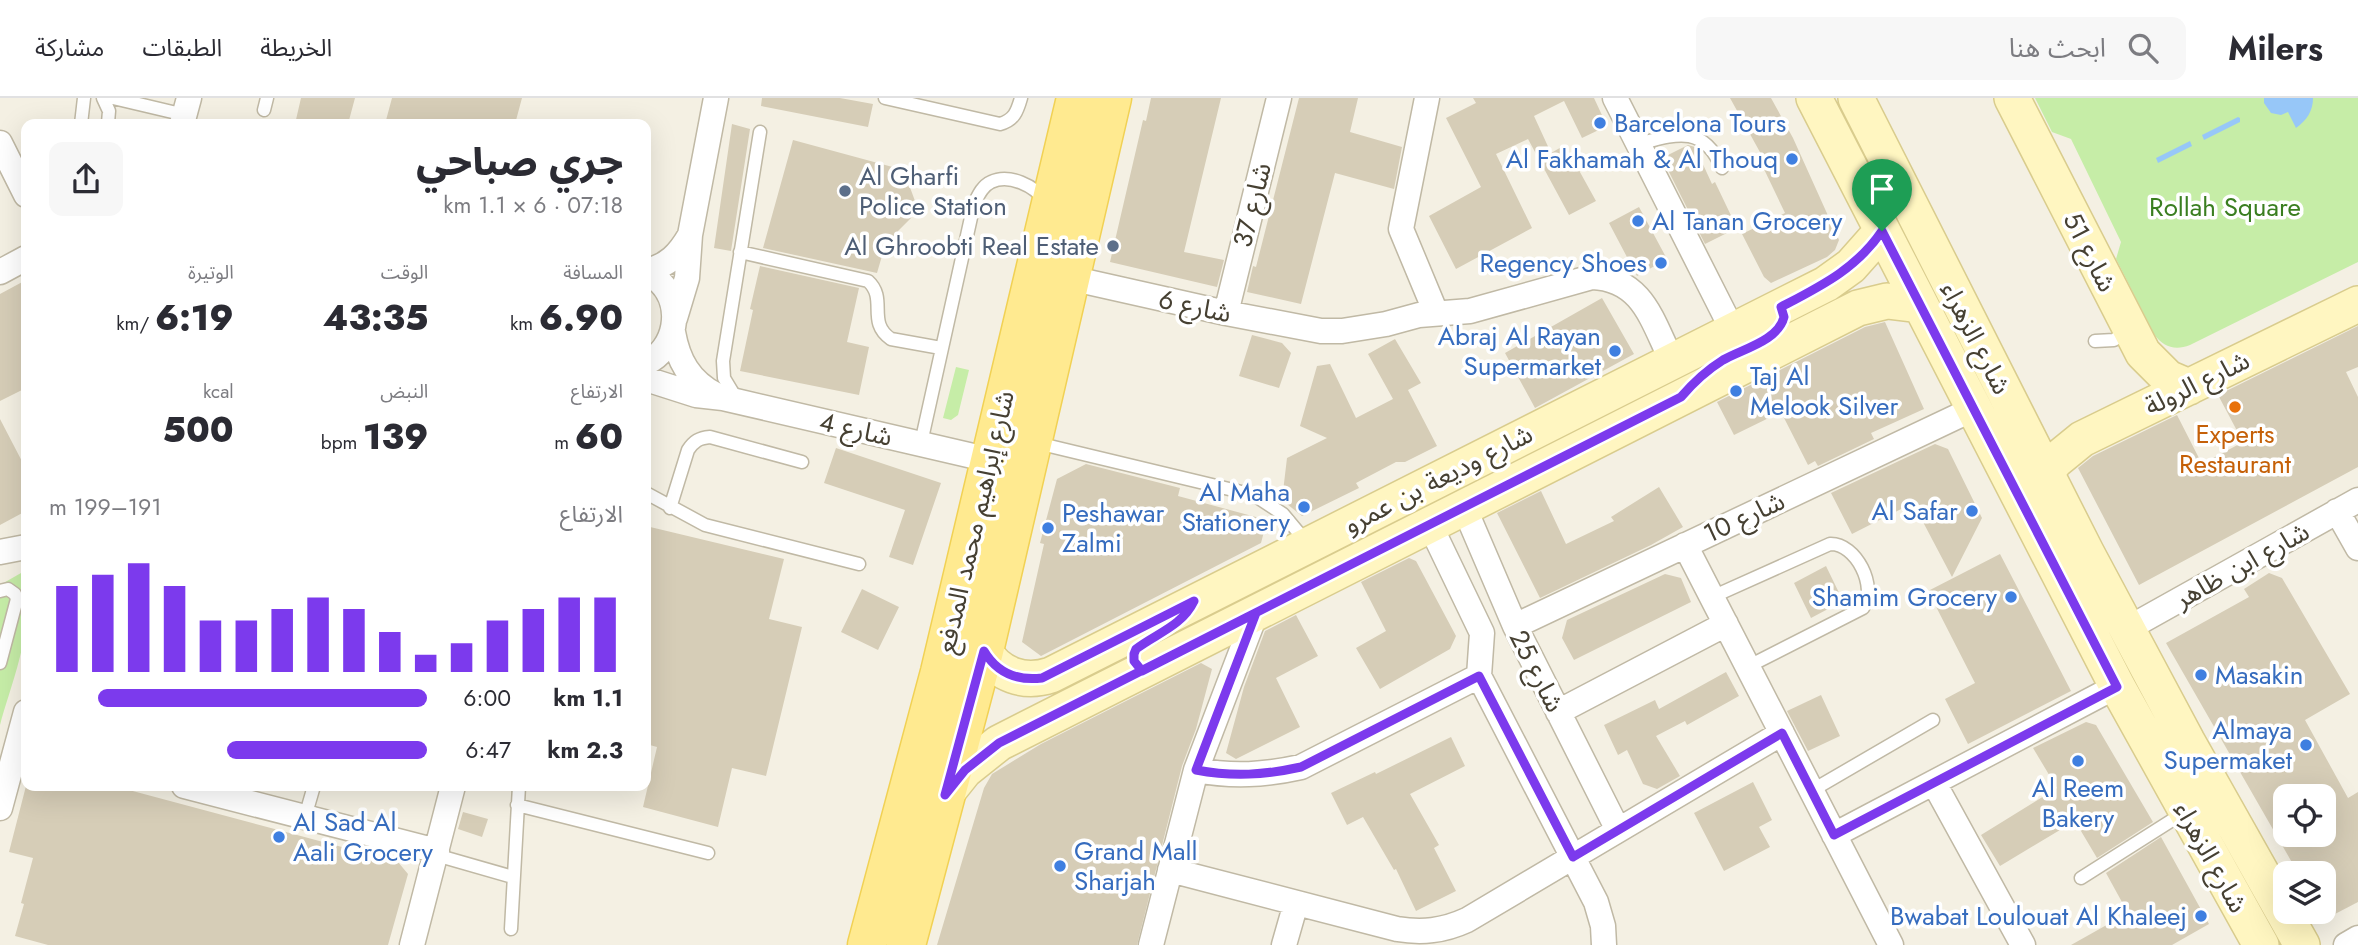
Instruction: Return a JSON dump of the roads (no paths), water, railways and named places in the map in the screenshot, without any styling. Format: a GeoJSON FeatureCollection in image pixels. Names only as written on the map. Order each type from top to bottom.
{"type":"FeatureCollection","features":[{"type":"Feature","properties":{"kind":"main road","name":"شارع إبراهيم محمد المدفع"},"geometry":{"type":"LineString","coordinates":[[867,945],[940,672],[1076,98]]}},
{"type":"Feature","properties":{"kind":"main road","name":"شارع إبراهيم محمد المدفع"},"geometry":{"type":"LineString","coordinates":[[906,945],[984,651],[1112,98]]}},
{"type":"Feature","properties":{"kind":"main road"},"geometry":{"type":"LineString","coordinates":[[1025,312],[1034,308],[1044,317],[1026,412],[1031,442]]}},
{"type":"Feature","properties":{"kind":"street"},"geometry":{"type":"LineString","coordinates":[[651,361],[665,348],[687,278],[691,235],[716,98]]}},
{"type":"Feature","properties":{"kind":"street","name":"شارع 37"},"geometry":{"type":"LineString","coordinates":[[1226,313],[1279,98]]}},
{"type":"Feature","properties":{"kind":"street"},"geometry":{"type":"LineString","coordinates":[[1427,98],[1401,229],[1436,313]]}},
{"type":"Feature","properties":{"kind":"street"},"geometry":{"type":"LineString","coordinates":[[1615,98],[1733,331]]}},
{"type":"Feature","properties":{"kind":"street","name":"شارع الزهراء"},"geometry":{"type":"LineString","coordinates":[[1814,98],[2117,687],[2261,945]]}},
{"type":"Feature","properties":{"kind":"street","name":"شارع الزهراء"},"geometry":{"type":"LineString","coordinates":[[1856,98],[2045,474],[2127,629],[2302,945]]}},
{"type":"Feature","properties":{"kind":"street","name":"شارع 51"},"geometry":{"type":"LineString","coordinates":[[2012,98],[2143,353],[2159,370],[2189,387]]}},
{"type":"Feature","properties":{"kind":"street"},"geometry":{"type":"LineString","coordinates":[[0,143],[21,185]]}},
{"type":"Feature","properties":{"kind":"street"},"geometry":{"type":"LineString","coordinates":[[1878,223],[1885,212],[1897,217],[1930,273],[1956,299]]}},
{"type":"Feature","properties":{"kind":"street","name":"شارع وديعة بن عمرو"},"geometry":{"type":"LineString","coordinates":[[984,651],[996,667],[1013,676],[1022,679],[1042,678],[1781,307],[1839,275],[1863,255],[1878,223]]}},
{"type":"Feature","properties":{"kind":"street"},"geometry":{"type":"LineString","coordinates":[[651,270],[671,261],[691,235]]}},
{"type":"Feature","properties":{"kind":"street"},"geometry":{"type":"LineString","coordinates":[[0,272],[21,261]]}},
{"type":"Feature","properties":{"kind":"street","name":"شارع 4"},"geometry":{"type":"LineString","coordinates":[[651,276],[661,283],[671,299],[677,354],[687,373],[703,388],[731,400]]}},
{"type":"Feature","properties":{"kind":"street","name":"شارع 6"},"geometry":{"type":"LineString","coordinates":[[1070,278],[1321,331],[1364,328],[1436,313],[1470,311],[1592,277],[1608,278],[1623,283],[1635,292],[1672,361]]}},
{"type":"Feature","properties":{"kind":"street","name":"شارع وديعة بن عمرو"},"geometry":{"type":"LineString","coordinates":[[945,795],[965,770],[990,749],[1858,308],[1888,301],[1920,305]]}},
{"type":"Feature","properties":{"kind":"street","name":"شارع الرولة"},"geometry":{"type":"LineString","coordinates":[[2045,474],[2081,439],[2358,304]]}},
{"type":"Feature","properties":{"kind":"street"},"geometry":{"type":"LineString","coordinates":[[1681,397],[1700,377],[1722,361],[1777,332],[1784,317],[1781,307]]}},
{"type":"Feature","properties":{"kind":"street","name":"شارع 4"},"geometry":{"type":"LineString","coordinates":[[651,381],[696,395],[731,400],[990,460]]}},
{"type":"Feature","properties":{"kind":"street","name":"شارع 10"},"geometry":{"type":"LineString","coordinates":[[1514,625],[1973,409]]}},
{"type":"Feature","properties":{"kind":"street"},"geometry":{"type":"LineString","coordinates":[[2347,506],[2358,548]]}},
{"type":"Feature","properties":{"kind":"street","name":"شارع ابن ظاهر"},"geometry":{"type":"LineString","coordinates":[[2127,629],[2347,506]]}},
{"type":"Feature","properties":{"kind":"street","name":"شارع 25"},"geometry":{"type":"LineString","coordinates":[[1464,507],[1514,625],[1618,830]]}},
{"type":"Feature","properties":{"kind":"street"},"geometry":{"type":"LineString","coordinates":[[1430,525],[1482,634],[1479,676],[1600,913],[1604,945]]}},
{"type":"Feature","properties":{"kind":"street"},"geometry":{"type":"LineString","coordinates":[[1685,545],[1891,945]]}},
{"type":"Feature","properties":{"kind":"street"},"geometry":{"type":"LineString","coordinates":[[0,552],[21,548]]}},
{"type":"Feature","properties":{"kind":"street"},"geometry":{"type":"LineString","coordinates":[[1142,671],[1134,661],[1136,649],[1178,623],[1185,617],[1194,601]]}},
{"type":"Feature","properties":{"kind":"street"},"geometry":{"type":"LineString","coordinates":[[1150,945],[1196,770],[1256,613]]}},
{"type":"Feature","properties":{"kind":"street"},"geometry":{"type":"LineString","coordinates":[[1558,712],[1726,624]]}},
{"type":"Feature","properties":{"kind":"street"},"geometry":{"type":"LineString","coordinates":[[1196,770],[1246,776],[1301,767],[1479,676]]}},
{"type":"Feature","properties":{"kind":"street"},"geometry":{"type":"LineString","coordinates":[[1834,835],[2117,687]]}},
{"type":"Feature","properties":{"kind":"street"},"geometry":{"type":"LineString","coordinates":[[1170,870],[1397,929],[1421,939],[1467,920],[1782,733]]}},
{"type":"Feature","properties":{"kind":"street"},"geometry":{"type":"LineString","coordinates":[[0,808],[21,747]]}},
{"type":"Feature","properties":{"kind":"street"},"geometry":{"type":"LineString","coordinates":[[1934,783],[2023,945]]}},
{"type":"Feature","properties":{"kind":"street"},"geometry":{"type":"LineString","coordinates":[[211,791],[437,853]]}},
{"type":"Feature","properties":{"kind":"street"},"geometry":{"type":"LineString","coordinates":[[412,945],[452,791]]}},
{"type":"Feature","properties":{"kind":"street"},"geometry":{"type":"LineString","coordinates":[[1284,945],[1296,903]]}},
{"type":"Feature","properties":{"kind":"street"},"geometry":{"type":"LineString","coordinates":[[2346,945],[2358,938]]}},
{"type":"Feature","properties":{"kind":"lane"},"geometry":{"type":"LineString","coordinates":[[82,119],[84,98]]}},
{"type":"Feature","properties":{"kind":"lane"},"geometry":{"type":"LineString","coordinates":[[103,98],[109,111],[108,119]]}},
{"type":"Feature","properties":{"kind":"lane"},"geometry":{"type":"LineString","coordinates":[[113,98],[185,112]]}},
{"type":"Feature","properties":{"kind":"lane"},"geometry":{"type":"LineString","coordinates":[[885,98],[1000,124],[1008,122],[1014,116],[1021,98]]}},
{"type":"Feature","properties":{"kind":"lane"},"geometry":{"type":"LineString","coordinates":[[731,400],[724,379],[723,360],[760,132]]}},
{"type":"Feature","properties":{"kind":"lane"},"geometry":{"type":"LineString","coordinates":[[1638,144],[1672,135],[1689,135],[1704,141],[1715,153],[1722,167]]}},
{"type":"Feature","properties":{"kind":"lane"},"geometry":{"type":"LineString","coordinates":[[920,443],[974,204],[980,192],[990,182],[1003,180],[1023,183],[1035,189],[1050,212]]}},
{"type":"Feature","properties":{"kind":"lane"},"geometry":{"type":"LineString","coordinates":[[740,253],[868,281],[877,295],[877,319],[884,334],[891,339],[941,348]]}},
{"type":"Feature","properties":{"kind":"lane"},"geometry":{"type":"LineString","coordinates":[[2095,341],[2114,340],[2129,329]]}},
{"type":"Feature","properties":{"kind":"lane"},"geometry":{"type":"LineString","coordinates":[[670,508],[688,450],[693,442],[701,438],[710,437],[802,462]]}},
{"type":"Feature","properties":{"kind":"lane"},"geometry":{"type":"LineString","coordinates":[[1031,442],[1254,495],[1283,514],[1308,544]]}},
{"type":"Feature","properties":{"kind":"lane"},"geometry":{"type":"LineString","coordinates":[[651,496],[705,525],[859,564]]}},
{"type":"Feature","properties":{"kind":"lane"},"geometry":{"type":"LineString","coordinates":[[1712,597],[1830,544],[1843,545],[1853,553],[1869,591],[1863,608],[1748,667]]}},
{"type":"Feature","properties":{"kind":"lane"},"geometry":{"type":"LineString","coordinates":[[0,591],[8,589],[17,599],[0,663]]}},
{"type":"Feature","properties":{"kind":"lane"},"geometry":{"type":"LineString","coordinates":[[1811,791],[1933,720]]}},
{"type":"Feature","properties":{"kind":"lane"},"geometry":{"type":"LineString","coordinates":[[305,817],[313,791]]}},
{"type":"Feature","properties":{"kind":"lane"},"geometry":{"type":"LineString","coordinates":[[510,929],[518,791]]}},
{"type":"Feature","properties":{"kind":"lane"},"geometry":{"type":"LineString","coordinates":[[517,805],[708,853]]}},
{"type":"Feature","properties":{"kind":"lane"},"geometry":{"type":"LineString","coordinates":[[2081,877],[2186,812]]}},
{"type":"Feature","properties":{"kind":"lane"},"geometry":{"type":"LineString","coordinates":[[437,853],[513,877]]}},
{"type":"Feature","properties":{"kind":"water"},"geometry":{"type":"Polygon","coordinates":[[[2264,98],[2313,98],[2309,115],[2296,128],[2288,112],[2281,115],[2271,113],[2264,103],[2264,98]]]}},
{"type":"Feature","properties":{"kind":"water"},"geometry":{"type":"Polygon","coordinates":[[[2238,117],[2240,122],[2204,140],[2202,135],[2238,117]]]}},
{"type":"Feature","properties":{"kind":"water"},"geometry":{"type":"Polygon","coordinates":[[[2190,141],[2192,146],[2158,163],[2156,158],[2190,141]]]}},
{"type":"Feature","properties":{"kind":"place","name":"Barcelona Tours"},"geometry":{"type":"Point","coordinates":[1600,123]}},
{"type":"Feature","properties":{"kind":"place","name":"Al Fakhamah & Al Thouq"},"geometry":{"type":"Point","coordinates":[1792,159]}},
{"type":"Feature","properties":{"kind":"place","name":"Al Gharfi Police Station"},"geometry":{"type":"Point","coordinates":[845,191]}},
{"type":"Feature","properties":{"kind":"place","name":"Al Tanan Grocery"},"geometry":{"type":"Point","coordinates":[1638,221]}},
{"type":"Feature","properties":{"kind":"place","name":"Al Ghroobti Real Estate"},"geometry":{"type":"Point","coordinates":[1113,246]}},
{"type":"Feature","properties":{"kind":"place","name":"Regency Shoes"},"geometry":{"type":"Point","coordinates":[1661,263]}},
{"type":"Feature","properties":{"kind":"place","name":"Abraj Al Rayan Supermarket"},"geometry":{"type":"Point","coordinates":[1615,351]}},
{"type":"Feature","properties":{"kind":"place","name":"Taj Al Melook Silver"},"geometry":{"type":"Point","coordinates":[1736,391]}},
{"type":"Feature","properties":{"kind":"place","name":"Experts Restaurant"},"geometry":{"type":"Point","coordinates":[2235,407]}},
{"type":"Feature","properties":{"kind":"place","name":"Al Maha Stationery"},"geometry":{"type":"Point","coordinates":[1304,507]}},
{"type":"Feature","properties":{"kind":"place","name":"Al Safar"},"geometry":{"type":"Point","coordinates":[1972,511]}},
{"type":"Feature","properties":{"kind":"place","name":"Peshawar Zalmi"},"geometry":{"type":"Point","coordinates":[1048,528]}},
{"type":"Feature","properties":{"kind":"place","name":"Shamim Grocery"},"geometry":{"type":"Point","coordinates":[2011,597]}},
{"type":"Feature","properties":{"kind":"place","name":"Masakin"},"geometry":{"type":"Point","coordinates":[2201,675]}},
{"type":"Feature","properties":{"kind":"place","name":"Almaya Supermaket"},"geometry":{"type":"Point","coordinates":[2306,745]}},
{"type":"Feature","properties":{"kind":"place","name":"Al Reem Bakery"},"geometry":{"type":"Point","coordinates":[2078,761]}},
{"type":"Feature","properties":{"kind":"place","name":"Al Sad Al Aali Grocery"},"geometry":{"type":"Point","coordinates":[279,837]}},
{"type":"Feature","properties":{"kind":"place","name":"Grand Mall Sharjah"},"geometry":{"type":"Point","coordinates":[1060,866]}},
{"type":"Feature","properties":{"kind":"place","name":"Bwabat Loulouat Al Khaleej"},"geometry":{"type":"Point","coordinates":[2201,916]}},
{"type":"Feature","properties":{"kind":"park label","name":"Rollah Square"},"geometry":{"type":"Point","coordinates":[2225,207]}}]}
